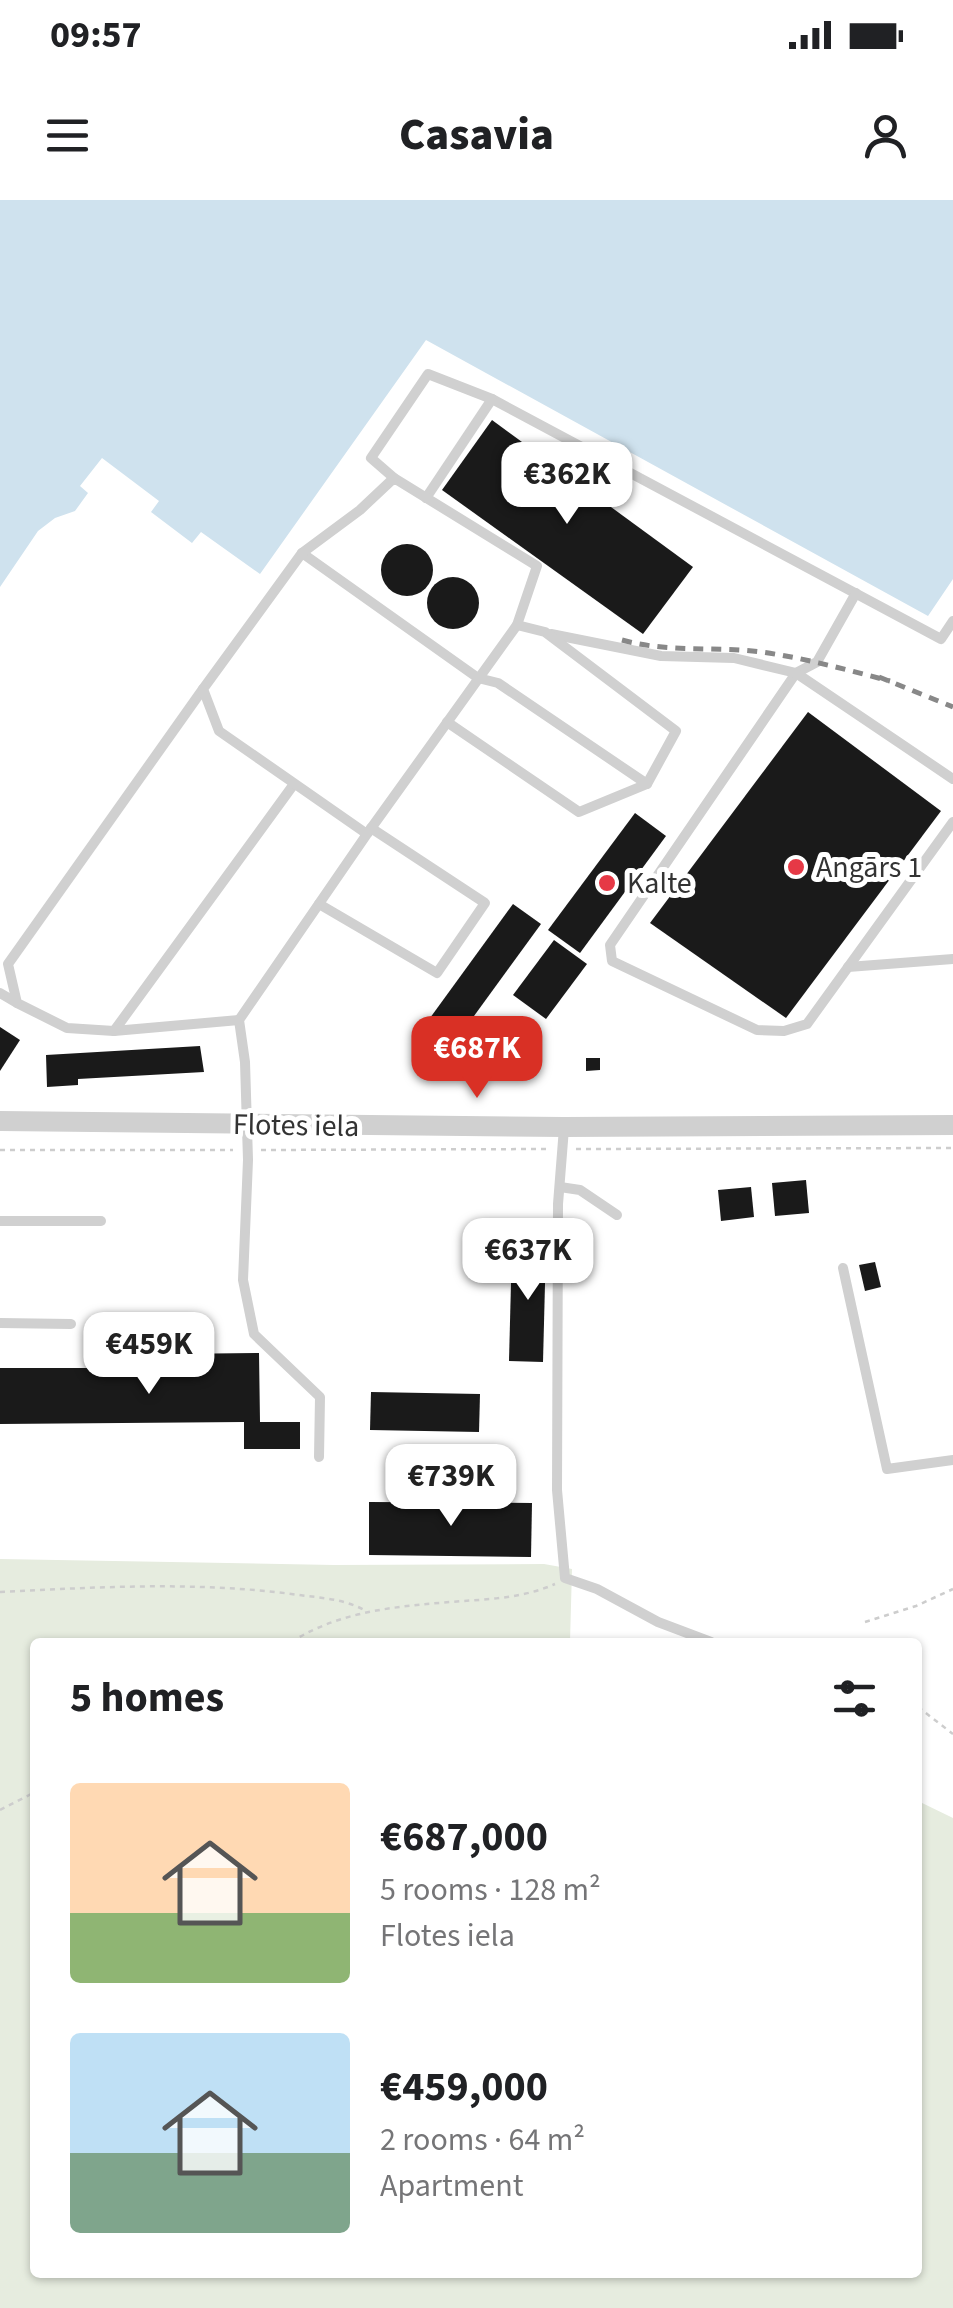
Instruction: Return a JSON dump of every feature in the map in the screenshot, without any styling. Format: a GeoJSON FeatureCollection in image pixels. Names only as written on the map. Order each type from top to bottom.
{"type":"FeatureCollection","features":[{"type":"Feature","properties":{"kind":"street","name":"Flotes iela"},"geometry":{"type":"LineString","coordinates":[[0,1120],[564,1127],[953,1125]]}},
{"type":"Feature","properties":{"kind":"lane"},"geometry":{"type":"LineString","coordinates":[[319,1457],[320,1397],[254,1334],[243,1280],[246,1150],[240,1020],[369,831],[518,625],[538,566],[394,478],[371,458],[428,374],[492,398],[941,639],[953,621]]}},
{"type":"Feature","properties":{"kind":"lane"},"geometry":{"type":"LineString","coordinates":[[426,498],[492,398]]}},
{"type":"Feature","properties":{"kind":"lane"},"geometry":{"type":"LineString","coordinates":[[17,1003],[8,964],[203,689],[302,553],[360,510],[394,478]]}},
{"type":"Feature","properties":{"kind":"lane"},"geometry":{"type":"LineString","coordinates":[[302,553],[478,678],[498,683],[647,784]]}},
{"type":"Feature","properties":{"kind":"lane"},"geometry":{"type":"LineString","coordinates":[[856,593],[817,662],[796,673],[610,946],[612,961],[757,1030],[784,1031],[807,1024],[953,822]]}},
{"type":"Feature","properties":{"kind":"lane"},"geometry":{"type":"LineString","coordinates":[[518,625],[661,656],[734,658],[796,673],[953,780]]}},
{"type":"Feature","properties":{"kind":"lane"},"geometry":{"type":"LineString","coordinates":[[447,722],[579,812],[647,784],[676,730],[545,632]]}},
{"type":"Feature","properties":{"kind":"lane"},"geometry":{"type":"LineString","coordinates":[[203,689],[219,730],[294,784],[485,902],[437,973],[319,904]]}},
{"type":"Feature","properties":{"kind":"lane"},"geometry":{"type":"LineString","coordinates":[[114,1031],[294,784]]}},
{"type":"Feature","properties":{"kind":"lane"},"geometry":{"type":"LineString","coordinates":[[848,967],[953,958]]}},
{"type":"Feature","properties":{"kind":"lane"},"geometry":{"type":"LineString","coordinates":[[0,992],[67,1028],[114,1031],[240,1020]]}},
{"type":"Feature","properties":{"kind":"lane"},"geometry":{"type":"LineString","coordinates":[[564,1127],[557,1490],[565,1578],[700,1638]]}},
{"type":"Feature","properties":{"kind":"lane"},"geometry":{"type":"LineString","coordinates":[[560,1187],[580,1190],[617,1215]]}},
{"type":"Feature","properties":{"kind":"lane"},"geometry":{"type":"LineString","coordinates":[[0,1221],[101,1220]]}},
{"type":"Feature","properties":{"kind":"lane"},"geometry":{"type":"LineString","coordinates":[[842,1268],[887,1469],[953,1460]]}},
{"type":"Feature","properties":{"kind":"lane"},"geometry":{"type":"LineString","coordinates":[[0,1323],[70,1324]]}},
{"type":"Feature","properties":{"kind":"path"},"geometry":{"type":"LineString","coordinates":[[0,1150],[953,1148]]}},
{"type":"Feature","properties":{"kind":"path"},"geometry":{"type":"LineString","coordinates":[[298,1638],[366,1611],[519,1595],[565,1578]]}},
{"type":"Feature","properties":{"kind":"path"},"geometry":{"type":"LineString","coordinates":[[0,1592],[124,1586],[239,1587],[342,1601],[366,1611]]}},
{"type":"Feature","properties":{"kind":"path"},"geometry":{"type":"LineString","coordinates":[[865,1622],[953,1589]]}},
{"type":"Feature","properties":{"kind":"path"},"geometry":{"type":"LineString","coordinates":[[922,1711],[953,1734]]}},
{"type":"Feature","properties":{"kind":"path"},"geometry":{"type":"LineString","coordinates":[[0,1810],[30,1795]]}},
{"type":"Feature","properties":{"kind":"shaded area"},"geometry":{"type":"Polygon","coordinates":[[[0,1559],[544,1564],[572,1569],[570,1638],[30,1638],[30,2278],[922,2278],[922,1803],[953,1818],[953,2308],[0,2308],[0,1559]]]}},
{"type":"Feature","properties":{"kind":"water"},"geometry":{"type":"Polygon","coordinates":[[[0,200],[953,200],[953,579],[928,616],[426,340],[260,574],[201,532],[192,543],[151,512],[159,501],[102,458],[80,486],[88,493],[75,511],[55,518],[38,531],[0,587],[0,200]]]}},
{"type":"Feature","properties":{"kind":"building"},"geometry":{"type":"Polygon","coordinates":[[[492,420],[693,567],[643,634],[442,490],[492,420]]]}},
{"type":"Feature","properties":{"kind":"building"},"geometry":{"type":"Polygon","coordinates":[[[407,544],[426,551],[433,570],[426,589],[407,596],[388,589],[381,570],[388,551],[407,544]]]}},
{"type":"Feature","properties":{"kind":"building"},"geometry":{"type":"Polygon","coordinates":[[[453,577],[472,584],[479,603],[472,622],[453,629],[434,622],[427,603],[434,584],[453,577]]]}},
{"type":"Feature","properties":{"kind":"building","name":"Angārs 1"},"geometry":{"type":"Polygon","coordinates":[[[808,712],[941,811],[786,1018],[650,923],[808,712]]]}},
{"type":"Feature","properties":{"kind":"building","name":"Kalte"},"geometry":{"type":"Polygon","coordinates":[[[635,813],[666,836],[580,953],[548,930],[635,813]]]}},
{"type":"Feature","properties":{"kind":"building"},"geometry":{"type":"Polygon","coordinates":[[[513,904],[541,924],[458,1038],[430,1018],[513,904]]]}},
{"type":"Feature","properties":{"kind":"building"},"geometry":{"type":"Polygon","coordinates":[[[554,940],[587,964],[546,1019],[513,995],[554,940]]]}},
{"type":"Feature","properties":{"kind":"building"},"geometry":{"type":"Polygon","coordinates":[[[0,1027],[20,1040],[0,1071],[0,1027]]]}},
{"type":"Feature","properties":{"kind":"building"},"geometry":{"type":"Polygon","coordinates":[[[200,1046],[204,1072],[78,1079],[78,1085],[47,1087],[46,1055],[200,1046]]]}},
{"type":"Feature","properties":{"kind":"building"},"geometry":{"type":"Polygon","coordinates":[[[586,1058],[600,1058],[600,1070],[586,1071],[586,1058]]]}},
{"type":"Feature","properties":{"kind":"building"},"geometry":{"type":"Polygon","coordinates":[[[806,1180],[809,1213],[775,1216],[772,1183],[806,1180]]]}},
{"type":"Feature","properties":{"kind":"building"},"geometry":{"type":"Polygon","coordinates":[[[751,1187],[754,1217],[721,1221],[718,1190],[751,1187]]]}},
{"type":"Feature","properties":{"kind":"building"},"geometry":{"type":"Polygon","coordinates":[[[512,1244],[546,1245],[543,1362],[509,1361],[512,1244]]]}},
{"type":"Feature","properties":{"kind":"building"},"geometry":{"type":"Polygon","coordinates":[[[875,1262],[881,1287],[865,1291],[859,1265],[875,1262]]]}},
{"type":"Feature","properties":{"kind":"building"},"geometry":{"type":"Polygon","coordinates":[[[259,1353],[260,1422],[300,1422],[300,1449],[244,1449],[244,1422],[0,1424],[0,1368],[101,1368],[101,1375],[169,1375],[169,1354],[259,1353]]]}},
{"type":"Feature","properties":{"kind":"building"},"geometry":{"type":"Polygon","coordinates":[[[371,1392],[480,1394],[479,1432],[370,1430],[371,1392]]]}},
{"type":"Feature","properties":{"kind":"building"},"geometry":{"type":"Polygon","coordinates":[[[369,1502],[532,1503],[531,1557],[369,1555],[369,1502]]]}},
{"type":"Feature","properties":{"kind":"railway"},"geometry":{"type":"LineString","coordinates":[[622,640],[657,647],[761,652],[890,681]]}},
{"type":"Feature","properties":{"kind":"railway"},"geometry":{"type":"LineString","coordinates":[[879,677],[953,707]]}},
{"type":"Feature","properties":{"kind":"place","name":"Angārs 1"},"geometry":{"type":"Point","coordinates":[796,867]}},
{"type":"Feature","properties":{"kind":"place","name":"Kalte"},"geometry":{"type":"Point","coordinates":[607,883]}}]}
